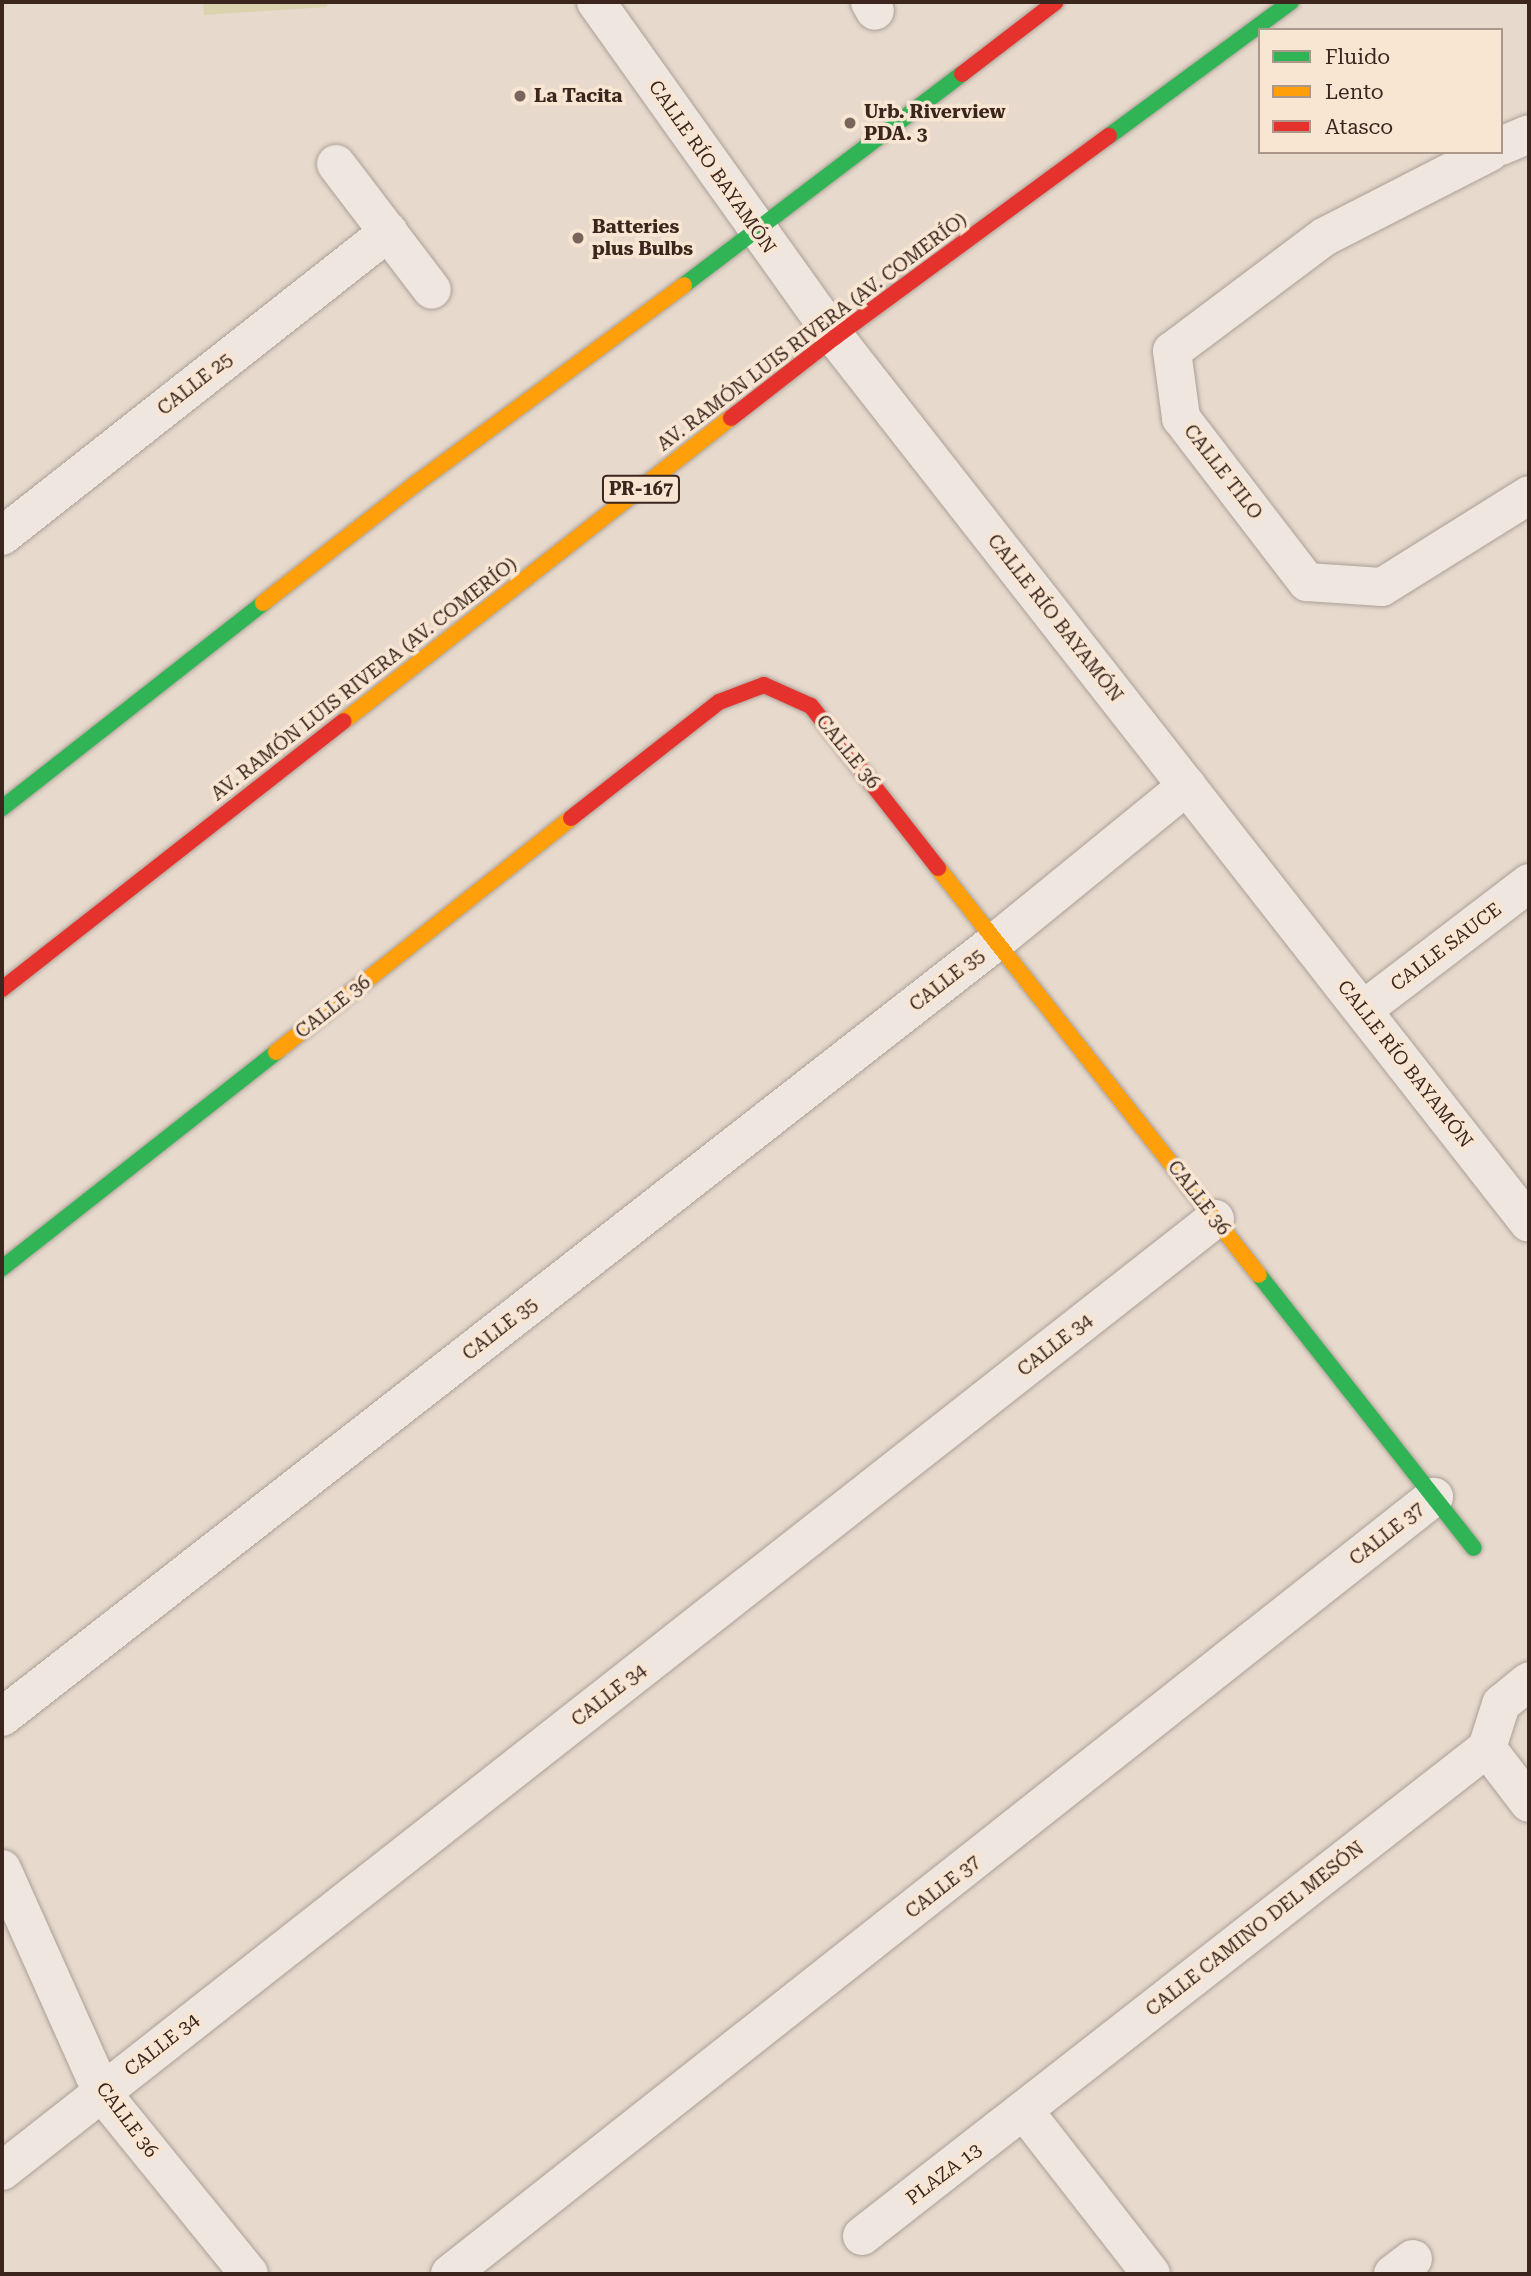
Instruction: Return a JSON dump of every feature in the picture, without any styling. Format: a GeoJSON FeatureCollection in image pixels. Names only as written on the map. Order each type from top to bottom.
{"type":"FeatureCollection","features":[{"type":"Feature","properties":{"kind":"main road"},"geometry":{"type":"LineString","coordinates":[[2,807],[414,485],[757,231],[1056,2]]}},
{"type":"Feature","properties":{"kind":"main road","name":"AV. RAMÓN LUIS RIVERA (AV. COMERÍO)"},"geometry":{"type":"LineString","coordinates":[[2,989],[835,337],[1291,2]]}},
{"type":"Feature","properties":{"kind":"main road","name":"CALLE 36"},"geometry":{"type":"LineString","coordinates":[[2,1268],[719,702],[764,685],[811,705],[1474,1548]]}},
{"type":"Feature","properties":{"kind":"street","name":"CALLE RÍO BAYAMÓN"},"geometry":{"type":"LineString","coordinates":[[596,2],[835,337],[1529,1223]]}},
{"type":"Feature","properties":{"kind":"street"},"geometry":{"type":"LineString","coordinates":[[1503,145],[1529,134]]}},
{"type":"Feature","properties":{"kind":"street","name":"CALLE TILO"},"geometry":{"type":"LineString","coordinates":[[1486,154],[1324,237],[1172,351],[1181,418],[1307,582],[1382,587],[1529,495]]}},
{"type":"Feature","properties":{"kind":"street"},"geometry":{"type":"LineString","coordinates":[[336,164],[432,290]]}},
{"type":"Feature","properties":{"kind":"street","name":"CALLE 25"},"geometry":{"type":"LineString","coordinates":[[2,537],[389,232]]}},
{"type":"Feature","properties":{"kind":"street","name":"CALLE 35"},"geometry":{"type":"LineString","coordinates":[[2,1717],[998,940],[1186,786]]}},
{"type":"Feature","properties":{"kind":"street","name":"CALLE SAUCE"},"geometry":{"type":"LineString","coordinates":[[1363,1010],[1529,883]]}},
{"type":"Feature","properties":{"kind":"street","name":"CALLE 34"},"geometry":{"type":"LineString","coordinates":[[2,2171],[1215,1219]]}},
{"type":"Feature","properties":{"kind":"street","name":"CALLE 37"},"geometry":{"type":"LineString","coordinates":[[450,2274],[1434,1497]]}},
{"type":"Feature","properties":{"kind":"street"},"geometry":{"type":"LineString","coordinates":[[1529,1681],[1501,1704],[1487,1748],[1529,1802]]}},
{"type":"Feature","properties":{"kind":"street","name":"CALLE CAMINO DEL MESÓN"},"geometry":{"type":"LineString","coordinates":[[1025,2112],[1487,1748]]}},
{"type":"Feature","properties":{"kind":"street","name":"CALLE 36"},"geometry":{"type":"LineString","coordinates":[[2,1869],[102,2092],[249,2274]]}},
{"type":"Feature","properties":{"kind":"street"},"geometry":{"type":"LineString","coordinates":[[1025,2112],[1151,2274]]}},
{"type":"Feature","properties":{"kind":"street","name":"PLAZA 13"},"geometry":{"type":"LineString","coordinates":[[863,2236],[1025,2112]]}},
{"type":"Feature","properties":{"kind":"shaded area"},"geometry":{"type":"Polygon","coordinates":[[[203,2],[327,2],[327,7],[204,15],[203,2]]]}},
{"type":"Feature","properties":{"kind":"traffic: fast"},"geometry":{"type":"LineString","coordinates":[[1109,136],[1291,2]]}},
{"type":"Feature","properties":{"kind":"traffic: fast"},"geometry":{"type":"LineString","coordinates":[[684,285],[962,74]]}},
{"type":"Feature","properties":{"kind":"traffic: fast"},"geometry":{"type":"LineString","coordinates":[[2,808],[263,603]]}},
{"type":"Feature","properties":{"kind":"traffic: fast"},"geometry":{"type":"LineString","coordinates":[[2,1268],[276,1052]]}},
{"type":"Feature","properties":{"kind":"traffic: fast"},"geometry":{"type":"LineString","coordinates":[[1259,1275],[1474,1548]]}},
{"type":"Feature","properties":{"kind":"traffic: slow"},"geometry":{"type":"LineString","coordinates":[[263,603],[414,485],[684,285]]}},
{"type":"Feature","properties":{"kind":"traffic: slow"},"geometry":{"type":"LineString","coordinates":[[344,721],[731,418]]}},
{"type":"Feature","properties":{"kind":"traffic: slow"},"geometry":{"type":"LineString","coordinates":[[276,1052],[571,818]]}},
{"type":"Feature","properties":{"kind":"traffic: slow"},"geometry":{"type":"LineString","coordinates":[[938,868],[1259,1275]]}},
{"type":"Feature","properties":{"kind":"traffic: jam"},"geometry":{"type":"LineString","coordinates":[[962,74],[1056,2]]}},
{"type":"Feature","properties":{"kind":"traffic: jam"},"geometry":{"type":"LineString","coordinates":[[731,418],[835,337],[1109,136]]}},
{"type":"Feature","properties":{"kind":"traffic: jam"},"geometry":{"type":"LineString","coordinates":[[571,818],[719,702],[764,685],[811,706],[938,868]]}},
{"type":"Feature","properties":{"kind":"traffic: jam"},"geometry":{"type":"LineString","coordinates":[[2,989],[344,721]]}},
{"type":"Feature","properties":{"kind":"place","name":"La Tacita"},"geometry":{"type":"Point","coordinates":[520,96]}},
{"type":"Feature","properties":{"kind":"place","name":"Urb. Riverview PDA. 3"},"geometry":{"type":"Point","coordinates":[850,123]}},
{"type":"Feature","properties":{"kind":"place","name":"Batteries plus Bulbs"},"geometry":{"type":"Point","coordinates":[578,238]}}]}
